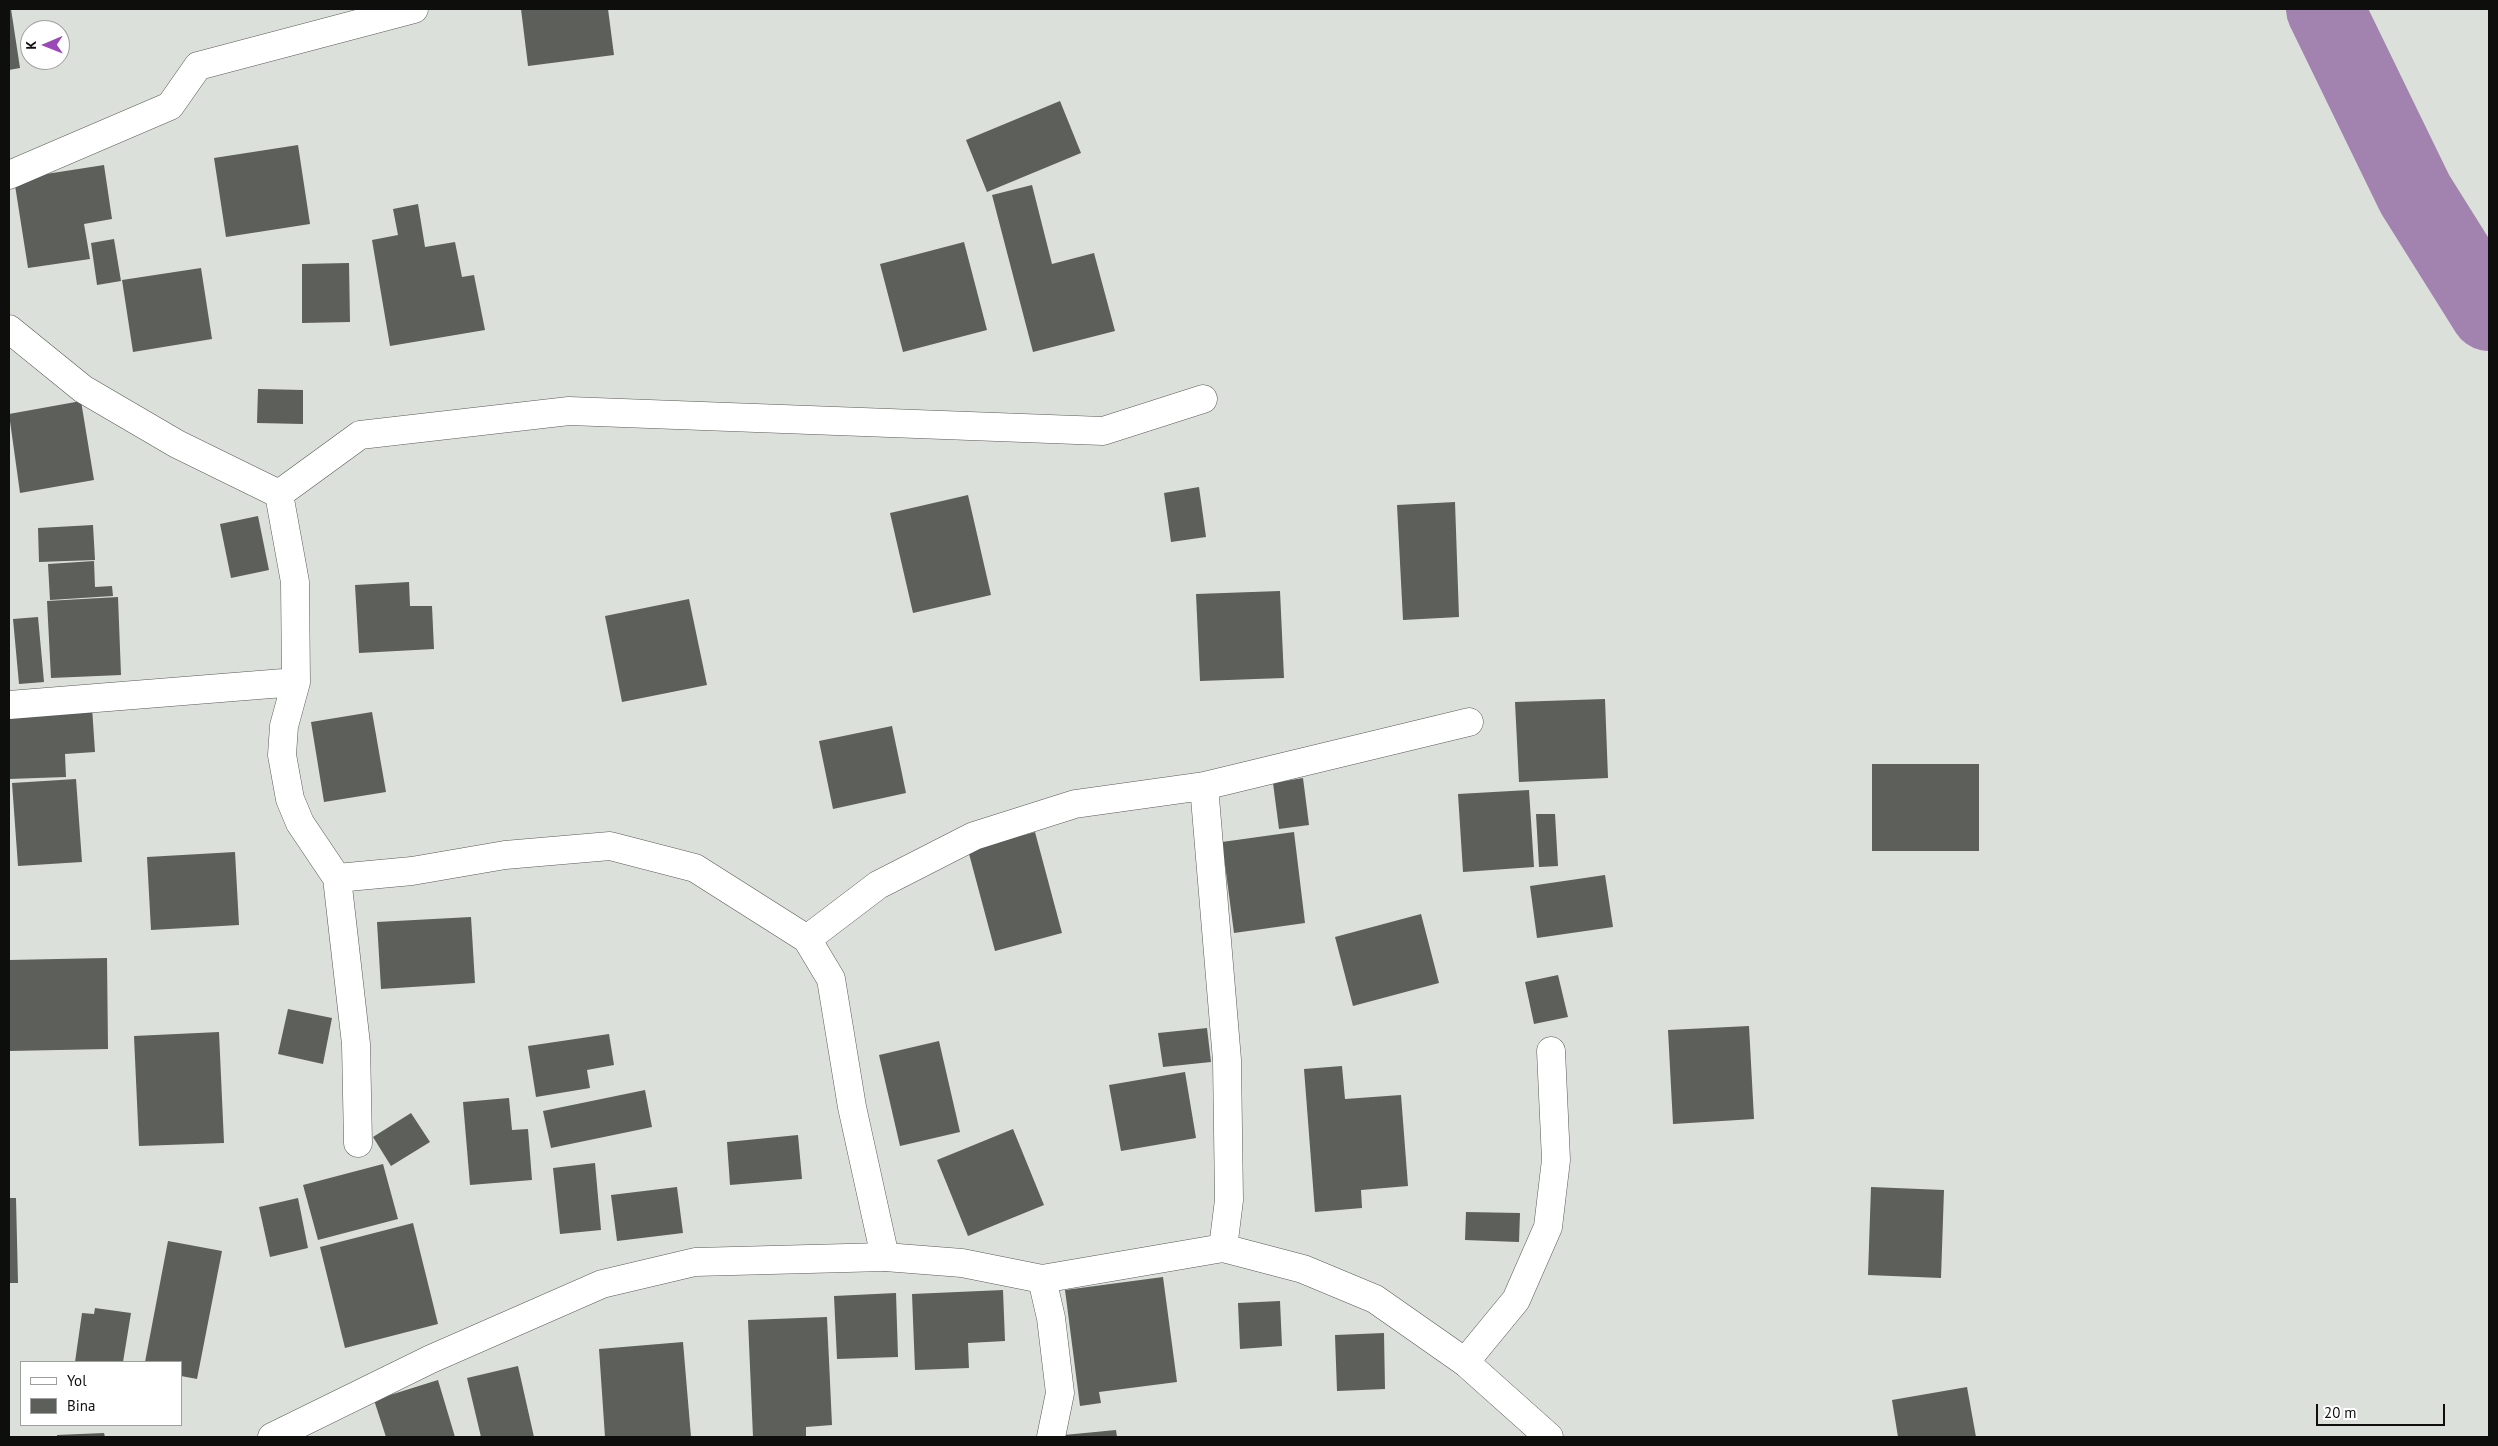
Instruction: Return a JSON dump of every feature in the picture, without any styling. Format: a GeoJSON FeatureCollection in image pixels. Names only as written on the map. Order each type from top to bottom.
{"type":"FeatureCollection","features":[{"type":"Feature","properties":{"kind":"street"},"geometry":{"type":"LineString","coordinates":[[9,175],[170,106],[198,66],[414,9]]}},
{"type":"Feature","properties":{"kind":"street"},"geometry":{"type":"LineString","coordinates":[[9,329],[83,390],[177,444],[279,494]]}},
{"type":"Feature","properties":{"kind":"street"},"geometry":{"type":"LineString","coordinates":[[279,494],[360,435],[569,410],[1103,431],[1203,400]]}},
{"type":"Feature","properties":{"kind":"street"},"geometry":{"type":"LineString","coordinates":[[279,494],[295,582],[296,682],[284,726],[282,755],[290,799],[300,822],[337,878],[356,1044],[358,1142]]}},
{"type":"Feature","properties":{"kind":"street"},"geometry":{"type":"LineString","coordinates":[[9,706],[296,682]]}},
{"type":"Feature","properties":{"kind":"street"},"geometry":{"type":"LineString","coordinates":[[807,939],[878,885],[974,836],[1075,804],[1204,786],[1469,722]]}},
{"type":"Feature","properties":{"kind":"street"},"geometry":{"type":"LineString","coordinates":[[1204,786],[1226,1060],[1229,1200],[1223,1248]]}},
{"type":"Feature","properties":{"kind":"street"},"geometry":{"type":"LineString","coordinates":[[337,878],[412,871],[505,855],[610,846],[695,868],[807,939],[831,979],[852,1107],[885,1257]]}},
{"type":"Feature","properties":{"kind":"street"},"geometry":{"type":"LineString","coordinates":[[1465,1362],[1516,1300],[1548,1227],[1556,1160],[1551,1051]]}},
{"type":"Feature","properties":{"kind":"street"},"geometry":{"type":"LineString","coordinates":[[272,1437],[431,1359],[602,1284],[695,1262],[885,1257],[962,1263],[1042,1279],[1223,1248],[1303,1269],[1375,1299],[1465,1362],[1549,1437]]}},
{"type":"Feature","properties":{"kind":"street"},"geometry":{"type":"LineString","coordinates":[[1042,1279],[1051,1318],[1060,1393],[1051,1437]]}},
{"type":"Feature","properties":{"kind":"building"},"geometry":{"type":"Polygon","coordinates":[[[9,9],[11,9],[20,68],[9,70],[9,9]]]}},
{"type":"Feature","properties":{"kind":"building"},"geometry":{"type":"Polygon","coordinates":[[[521,9],[608,9],[614,55],[528,66],[521,9]]]}},
{"type":"Feature","properties":{"kind":"building"},"geometry":{"type":"Polygon","coordinates":[[[1060,101],[1081,153],[987,192],[966,140],[1060,101]]]}},
{"type":"Feature","properties":{"kind":"building"},"geometry":{"type":"Polygon","coordinates":[[[298,145],[310,224],[226,237],[214,158],[298,145]]]}},
{"type":"Feature","properties":{"kind":"building"},"geometry":{"type":"Polygon","coordinates":[[[104,165],[112,219],[84,224],[90,259],[28,268],[14,179],[104,165]]]}},
{"type":"Feature","properties":{"kind":"building"},"geometry":{"type":"Polygon","coordinates":[[[1032,185],[1052,264],[1094,253],[1115,331],[1033,352],[992,195],[1032,185]]]}},
{"type":"Feature","properties":{"kind":"building"},"geometry":{"type":"Polygon","coordinates":[[[418,204],[425,247],[455,242],[462,277],[474,275],[485,330],[390,346],[372,240],[398,235],[393,209],[418,204]]]}},
{"type":"Feature","properties":{"kind":"building"},"geometry":{"type":"Polygon","coordinates":[[[114,239],[121,281],[97,285],[91,243],[114,239]]]}},
{"type":"Feature","properties":{"kind":"building"},"geometry":{"type":"Polygon","coordinates":[[[964,242],[987,330],[903,352],[880,264],[964,242]]]}},
{"type":"Feature","properties":{"kind":"building"},"geometry":{"type":"Polygon","coordinates":[[[349,263],[350,322],[302,323],[302,264],[349,263]]]}},
{"type":"Feature","properties":{"kind":"building"},"geometry":{"type":"Polygon","coordinates":[[[201,268],[212,339],[133,352],[122,280],[201,268]]]}},
{"type":"Feature","properties":{"kind":"building"},"geometry":{"type":"Polygon","coordinates":[[[258,389],[303,390],[303,424],[257,423],[258,389]]]}},
{"type":"Feature","properties":{"kind":"building"},"geometry":{"type":"Polygon","coordinates":[[[81,401],[94,480],[20,493],[9,414],[81,401]]]}},
{"type":"Feature","properties":{"kind":"building"},"geometry":{"type":"Polygon","coordinates":[[[1199,487],[1206,537],[1171,542],[1164,493],[1199,487]]]}},
{"type":"Feature","properties":{"kind":"building"},"geometry":{"type":"Polygon","coordinates":[[[968,495],[991,595],[913,613],[890,513],[968,495]]]}},
{"type":"Feature","properties":{"kind":"building"},"geometry":{"type":"Polygon","coordinates":[[[1455,502],[1459,617],[1403,620],[1397,505],[1455,502]]]}},
{"type":"Feature","properties":{"kind":"building"},"geometry":{"type":"Polygon","coordinates":[[[258,516],[269,570],[231,578],[220,524],[258,516]]]}},
{"type":"Feature","properties":{"kind":"building"},"geometry":{"type":"Polygon","coordinates":[[[93,525],[95,560],[39,562],[38,528],[93,525]]]}},
{"type":"Feature","properties":{"kind":"building"},"geometry":{"type":"Polygon","coordinates":[[[94,561],[95,587],[112,586],[113,596],[50,600],[48,564],[94,561]]]}},
{"type":"Feature","properties":{"kind":"building"},"geometry":{"type":"Polygon","coordinates":[[[409,582],[410,606],[432,606],[434,649],[359,653],[355,585],[409,582]]]}},
{"type":"Feature","properties":{"kind":"building"},"geometry":{"type":"Polygon","coordinates":[[[1280,591],[1284,678],[1200,681],[1196,594],[1280,591]]]}},
{"type":"Feature","properties":{"kind":"building"},"geometry":{"type":"Polygon","coordinates":[[[118,597],[121,675],[51,678],[47,601],[118,597]]]}},
{"type":"Feature","properties":{"kind":"building"},"geometry":{"type":"Polygon","coordinates":[[[689,599],[707,685],[622,702],[605,616],[689,599]]]}},
{"type":"Feature","properties":{"kind":"building"},"geometry":{"type":"Polygon","coordinates":[[[38,617],[44,682],[19,684],[13,619],[38,617]]]}},
{"type":"Feature","properties":{"kind":"building"},"geometry":{"type":"Polygon","coordinates":[[[1605,699],[1608,778],[1519,782],[1515,702],[1605,699]]]}},
{"type":"Feature","properties":{"kind":"building"},"geometry":{"type":"Polygon","coordinates":[[[92,707],[95,752],[65,754],[66,777],[9,779],[9,711],[92,707]]]}},
{"type":"Feature","properties":{"kind":"building"},"geometry":{"type":"Polygon","coordinates":[[[372,712],[386,792],[324,802],[311,722],[372,712]]]}},
{"type":"Feature","properties":{"kind":"building"},"geometry":{"type":"Polygon","coordinates":[[[892,726],[906,793],[833,809],[819,741],[892,726]]]}},
{"type":"Feature","properties":{"kind":"building"},"geometry":{"type":"Polygon","coordinates":[[[1872,764],[1979,764],[1979,851],[1872,851],[1872,764]]]}},
{"type":"Feature","properties":{"kind":"building"},"geometry":{"type":"Polygon","coordinates":[[[1303,778],[1309,825],[1279,829],[1273,783],[1303,778]]]}},
{"type":"Feature","properties":{"kind":"building"},"geometry":{"type":"Polygon","coordinates":[[[76,779],[82,862],[18,866],[12,783],[76,779]]]}},
{"type":"Feature","properties":{"kind":"building"},"geometry":{"type":"Polygon","coordinates":[[[1529,790],[1534,867],[1463,872],[1458,794],[1529,790]]]}},
{"type":"Feature","properties":{"kind":"building"},"geometry":{"type":"Polygon","coordinates":[[[1536,814],[1555,814],[1558,866],[1539,867],[1536,814]]]}},
{"type":"Feature","properties":{"kind":"building"},"geometry":{"type":"Polygon","coordinates":[[[1035,832],[1062,933],[995,951],[968,850],[1035,832]]]}},
{"type":"Feature","properties":{"kind":"building"},"geometry":{"type":"Polygon","coordinates":[[[1294,832],[1305,923],[1234,933],[1222,842],[1294,832]]]}},
{"type":"Feature","properties":{"kind":"building"},"geometry":{"type":"Polygon","coordinates":[[[235,852],[239,925],[151,930],[147,857],[235,852]]]}},
{"type":"Feature","properties":{"kind":"building"},"geometry":{"type":"Polygon","coordinates":[[[1605,875],[1613,927],[1537,938],[1530,886],[1605,875]]]}},
{"type":"Feature","properties":{"kind":"building"},"geometry":{"type":"Polygon","coordinates":[[[1421,914],[1439,983],[1353,1006],[1335,937],[1421,914]]]}},
{"type":"Feature","properties":{"kind":"building"},"geometry":{"type":"Polygon","coordinates":[[[471,917],[475,983],[381,989],[377,922],[471,917]]]}},
{"type":"Feature","properties":{"kind":"building"},"geometry":{"type":"Polygon","coordinates":[[[107,958],[108,1049],[9,1051],[9,960],[107,958]]]}},
{"type":"Feature","properties":{"kind":"building"},"geometry":{"type":"Polygon","coordinates":[[[1558,975],[1568,1017],[1534,1024],[1525,982],[1558,975]]]}},
{"type":"Feature","properties":{"kind":"building"},"geometry":{"type":"Polygon","coordinates":[[[288,1009],[332,1018],[323,1064],[278,1054],[288,1009]]]}},
{"type":"Feature","properties":{"kind":"building"},"geometry":{"type":"Polygon","coordinates":[[[1749,1026],[1754,1119],[1673,1124],[1668,1030],[1749,1026]]]}},
{"type":"Feature","properties":{"kind":"building"},"geometry":{"type":"Polygon","coordinates":[[[1207,1028],[1211,1062],[1163,1067],[1158,1033],[1207,1028]]]}},
{"type":"Feature","properties":{"kind":"building"},"geometry":{"type":"Polygon","coordinates":[[[219,1032],[224,1143],[139,1146],[134,1036],[219,1032]]]}},
{"type":"Feature","properties":{"kind":"building"},"geometry":{"type":"Polygon","coordinates":[[[609,1034],[614,1065],[587,1070],[590,1088],[536,1097],[528,1046],[609,1034]]]}},
{"type":"Feature","properties":{"kind":"building"},"geometry":{"type":"Polygon","coordinates":[[[939,1041],[960,1132],[900,1146],[879,1055],[939,1041]]]}},
{"type":"Feature","properties":{"kind":"building"},"geometry":{"type":"Polygon","coordinates":[[[1342,1066],[1345,1099],[1401,1095],[1408,1186],[1361,1190],[1362,1208],[1315,1212],[1304,1069],[1342,1066]]]}},
{"type":"Feature","properties":{"kind":"building"},"geometry":{"type":"Polygon","coordinates":[[[1185,1072],[1196,1138],[1121,1151],[1109,1085],[1185,1072]]]}},
{"type":"Feature","properties":{"kind":"building"},"geometry":{"type":"Polygon","coordinates":[[[645,1090],[652,1127],[551,1148],[543,1111],[645,1090]]]}},
{"type":"Feature","properties":{"kind":"building"},"geometry":{"type":"Polygon","coordinates":[[[509,1098],[512,1130],[528,1129],[532,1180],[470,1185],[463,1102],[509,1098]]]}},
{"type":"Feature","properties":{"kind":"building"},"geometry":{"type":"Polygon","coordinates":[[[411,1113],[430,1142],[391,1166],[373,1137],[411,1113]]]}},
{"type":"Feature","properties":{"kind":"building"},"geometry":{"type":"Polygon","coordinates":[[[1013,1129],[1044,1205],[968,1236],[937,1160],[1013,1129]]]}},
{"type":"Feature","properties":{"kind":"building"},"geometry":{"type":"Polygon","coordinates":[[[798,1135],[802,1179],[730,1185],[727,1142],[798,1135]]]}},
{"type":"Feature","properties":{"kind":"building"},"geometry":{"type":"Polygon","coordinates":[[[595,1163],[601,1230],[560,1234],[553,1168],[595,1163]]]}},
{"type":"Feature","properties":{"kind":"building"},"geometry":{"type":"Polygon","coordinates":[[[383,1164],[398,1219],[318,1240],[303,1185],[383,1164]]]}},
{"type":"Feature","properties":{"kind":"building"},"geometry":{"type":"Polygon","coordinates":[[[677,1187],[683,1233],[617,1241],[611,1195],[677,1187]]]}},
{"type":"Feature","properties":{"kind":"building"},"geometry":{"type":"Polygon","coordinates":[[[1871,1187],[1944,1190],[1941,1278],[1868,1275],[1871,1187]]]}},
{"type":"Feature","properties":{"kind":"building"},"geometry":{"type":"Polygon","coordinates":[[[9,1198],[16,1198],[18,1283],[9,1283],[9,1198]]]}},
{"type":"Feature","properties":{"kind":"building"},"geometry":{"type":"Polygon","coordinates":[[[298,1198],[308,1248],[270,1257],[259,1207],[298,1198]]]}},
{"type":"Feature","properties":{"kind":"building"},"geometry":{"type":"Polygon","coordinates":[[[1466,1212],[1520,1213],[1519,1242],[1465,1240],[1466,1212]]]}},
{"type":"Feature","properties":{"kind":"building"},"geometry":{"type":"Polygon","coordinates":[[[413,1223],[438,1324],[345,1348],[320,1247],[413,1223]]]}},
{"type":"Feature","properties":{"kind":"building"},"geometry":{"type":"Polygon","coordinates":[[[168,1241],[222,1251],[197,1379],[182,1376],[182,1361],[145,1361],[168,1241]]]}},
{"type":"Feature","properties":{"kind":"building"},"geometry":{"type":"Polygon","coordinates":[[[1163,1277],[1177,1382],[1099,1392],[1101,1403],[1080,1406],[1065,1290],[1163,1277]]]}},
{"type":"Feature","properties":{"kind":"building"},"geometry":{"type":"Polygon","coordinates":[[[1003,1290],[1005,1341],[968,1343],[969,1368],[915,1370],[912,1294],[1003,1290]]]}},
{"type":"Feature","properties":{"kind":"building"},"geometry":{"type":"Polygon","coordinates":[[[896,1293],[898,1357],[837,1359],[834,1296],[896,1293]]]}},
{"type":"Feature","properties":{"kind":"building"},"geometry":{"type":"Polygon","coordinates":[[[1280,1301],[1282,1346],[1240,1349],[1238,1303],[1280,1301]]]}},
{"type":"Feature","properties":{"kind":"building"},"geometry":{"type":"Polygon","coordinates":[[[95,1308],[131,1313],[123,1361],[75,1361],[82,1313],[94,1314],[95,1308]]]}},
{"type":"Feature","properties":{"kind":"building"},"geometry":{"type":"Polygon","coordinates":[[[827,1317],[832,1425],[806,1427],[806,1437],[753,1437],[748,1320],[827,1317]]]}},
{"type":"Feature","properties":{"kind":"building"},"geometry":{"type":"Polygon","coordinates":[[[1384,1333],[1385,1389],[1337,1391],[1335,1335],[1384,1333]]]}},
{"type":"Feature","properties":{"kind":"building"},"geometry":{"type":"Polygon","coordinates":[[[683,1342],[691,1437],[605,1437],[599,1349],[683,1342]]]}},
{"type":"Feature","properties":{"kind":"building"},"geometry":{"type":"Polygon","coordinates":[[[518,1366],[534,1437],[481,1437],[467,1378],[518,1366]]]}},
{"type":"Feature","properties":{"kind":"building"},"geometry":{"type":"Polygon","coordinates":[[[438,1380],[455,1437],[386,1437],[374,1400],[438,1380]]]}},
{"type":"Feature","properties":{"kind":"building"},"geometry":{"type":"Polygon","coordinates":[[[1967,1387],[1976,1437],[1898,1437],[1892,1400],[1967,1387]]]}},
{"type":"Feature","properties":{"kind":"building"},"geometry":{"type":"Polygon","coordinates":[[[1116,1430],[1117,1437],[1064,1437],[1064,1435],[1116,1430]]]}},
{"type":"Feature","properties":{"kind":"building"},"geometry":{"type":"Polygon","coordinates":[[[104,1433],[105,1437],[57,1437],[57,1435],[104,1433]]]}},
{"type":"Feature","properties":{"kind":"waterway"},"geometry":{"type":"LineString","coordinates":[[2325,9],[2415,194],[2489,312]]}}]}
